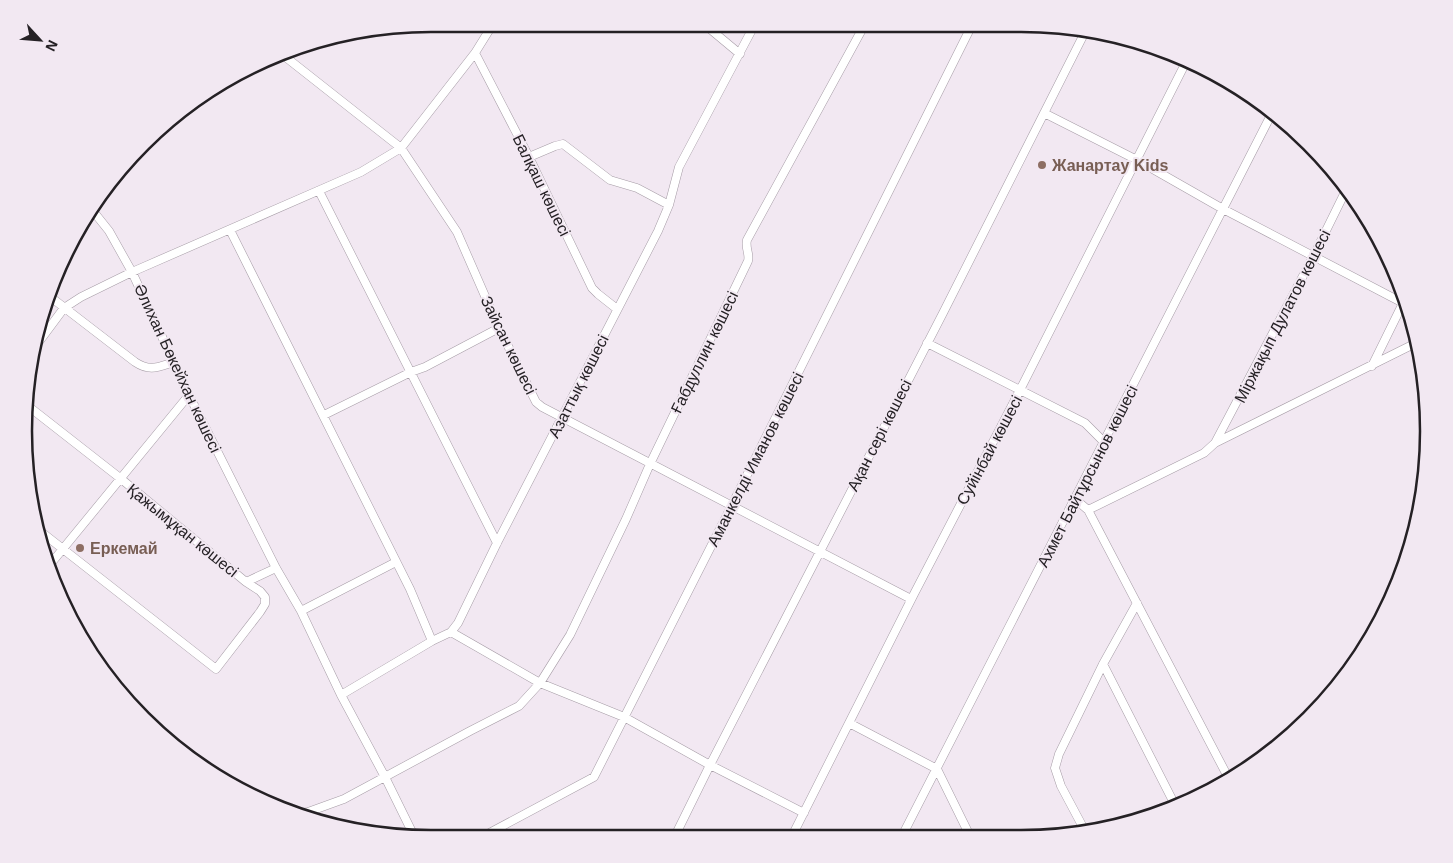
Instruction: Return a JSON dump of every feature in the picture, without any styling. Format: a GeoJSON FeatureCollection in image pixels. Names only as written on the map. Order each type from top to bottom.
{"type":"FeatureCollection","features":[{"type":"Feature","properties":{"kind":"street"},"geometry":{"type":"LineString","coordinates":[[401,148],[475,53],[489,32]]}},
{"type":"Feature","properties":{"kind":"street"},"geometry":{"type":"LineString","coordinates":[[714,32],[740,54]]}},
{"type":"Feature","properties":{"kind":"street","name":"Азаттық көшесі"},"geometry":{"type":"LineString","coordinates":[[451,632],[458,623],[496,543],[658,231],[669,205],[679,168],[751,32]]}},
{"type":"Feature","properties":{"kind":"street","name":"Ғабдуллин көшесі"},"geometry":{"type":"LineString","coordinates":[[310,811],[344,799],[519,706],[540,683],[570,634],[748,262],[747,240],[861,32]]}},
{"type":"Feature","properties":{"kind":"street","name":"Аманкелді Иманов көшесі"},"geometry":{"type":"LineString","coordinates":[[495,830],[594,777],[732,506],[968,32]]}},
{"type":"Feature","properties":{"kind":"street","name":"Ақан сері көшесі"},"geometry":{"type":"LineString","coordinates":[[678,830],[1082,37]]}},
{"type":"Feature","properties":{"kind":"street","name":"Балқаш көшесі"},"geometry":{"type":"LineString","coordinates":[[475,53],[529,157],[592,288],[617,309]]}},
{"type":"Feature","properties":{"kind":"street","name":"Зайсан көшесі"},"geometry":{"type":"LineString","coordinates":[[289,59],[401,148],[457,232],[499,328],[536,402],[562,418],[911,599]]}},
{"type":"Feature","properties":{"kind":"street","name":"Суйінбай көшесі"},"geometry":{"type":"LineString","coordinates":[[795,830],[911,599],[1020,390],[1183,67]]}},
{"type":"Feature","properties":{"kind":"street"},"geometry":{"type":"LineString","coordinates":[[1044,113],[1137,160],[1223,209],[1397,297]]}},
{"type":"Feature","properties":{"kind":"street","name":"Ахмет Байтұрсынов көшесі"},"geometry":{"type":"LineString","coordinates":[[906,830],[1269,119]]}},
{"type":"Feature","properties":{"kind":"street"},"geometry":{"type":"LineString","coordinates":[[529,157],[563,144],[610,180],[637,188],[669,205]]}},
{"type":"Feature","properties":{"kind":"street","name":"Әлихан Бөкейхан көшесі"},"geometry":{"type":"LineString","coordinates":[[276,568],[189,394],[132,272],[361,172],[401,148]]}},
{"type":"Feature","properties":{"kind":"street"},"geometry":{"type":"LineString","coordinates":[[319,191],[496,543]]}},
{"type":"Feature","properties":{"kind":"street","name":"Міржақып Дулатов көшесі"},"geometry":{"type":"LineString","coordinates":[[1215,443],[1343,196]]}},
{"type":"Feature","properties":{"kind":"street"},"geometry":{"type":"LineString","coordinates":[[45,334],[64,308],[81,297],[132,272],[109,232],[96,216]]}},
{"type":"Feature","properties":{"kind":"street"},"geometry":{"type":"LineString","coordinates":[[230,230],[410,589],[432,641]]}},
{"type":"Feature","properties":{"kind":"street"},"geometry":{"type":"LineString","coordinates":[[55,301],[144,368],[152,368],[174,362]]}},
{"type":"Feature","properties":{"kind":"street"},"geometry":{"type":"LineString","coordinates":[[1372,366],[1401,308]]}},
{"type":"Feature","properties":{"kind":"street"},"geometry":{"type":"LineString","coordinates":[[324,415],[425,367],[499,328]]}},
{"type":"Feature","properties":{"kind":"street"},"geometry":{"type":"LineString","coordinates":[[927,343],[1085,423],[1104,442]]}},
{"type":"Feature","properties":{"kind":"street"},"geometry":{"type":"LineString","coordinates":[[1088,510],[1204,453],[1215,443],[1411,346]]}},
{"type":"Feature","properties":{"kind":"street"},"geometry":{"type":"LineString","coordinates":[[54,559],[189,394]]}},
{"type":"Feature","properties":{"kind":"street","name":"Қажымұқан көшесі"},"geometry":{"type":"LineString","coordinates":[[33,410],[120,478],[246,582],[276,568]]}},
{"type":"Feature","properties":{"kind":"street"},"geometry":{"type":"LineString","coordinates":[[1075,499],[1088,510],[1226,774]]}},
{"type":"Feature","properties":{"kind":"street"},"geometry":{"type":"LineString","coordinates":[[46,536],[216,669],[265,604],[265,597],[260,591],[246,582]]}},
{"type":"Feature","properties":{"kind":"street"},"geometry":{"type":"LineString","coordinates":[[301,611],[396,562]]}},
{"type":"Feature","properties":{"kind":"street"},"geometry":{"type":"LineString","coordinates":[[276,568],[301,611],[341,695],[411,830]]}},
{"type":"Feature","properties":{"kind":"street"},"geometry":{"type":"LineString","coordinates":[[1081,826],[1061,786],[1055,768],[1103,664],[1137,604]]}},
{"type":"Feature","properties":{"kind":"street"},"geometry":{"type":"LineString","coordinates":[[341,695],[432,641],[451,632],[540,683],[624,717],[710,765],[804,813]]}},
{"type":"Feature","properties":{"kind":"street"},"geometry":{"type":"LineString","coordinates":[[1103,664],[1173,800]]}},
{"type":"Feature","properties":{"kind":"street"},"geometry":{"type":"LineString","coordinates":[[849,723],[937,769],[967,830]]}},
{"type":"Feature","properties":{"kind":"place","name":"Жанартау Kids"},"geometry":{"type":"Point","coordinates":[1042,165]}},
{"type":"Feature","properties":{"kind":"place","name":"Еркемай"},"geometry":{"type":"Point","coordinates":[80,548]}}]}
